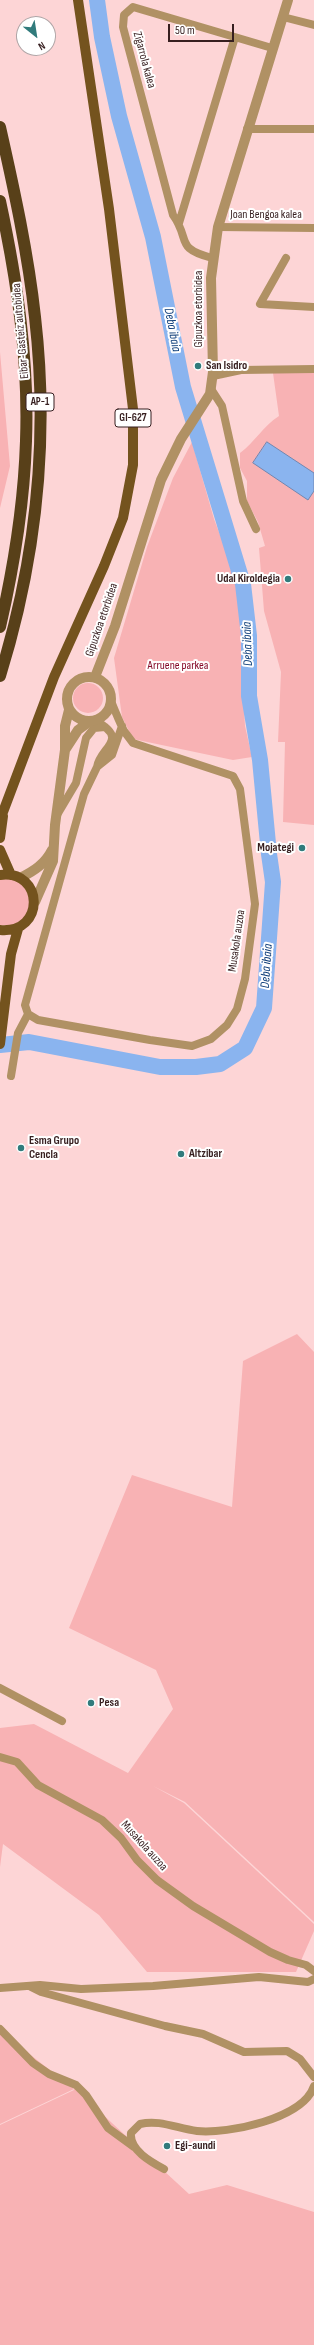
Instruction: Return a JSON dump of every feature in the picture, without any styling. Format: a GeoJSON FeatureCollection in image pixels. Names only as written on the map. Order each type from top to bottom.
{"type":"FeatureCollection","features":[{"type":"Feature","properties":{"kind":"highway","name":"Eibar-Gasteiz autobidea"},"geometry":{"type":"LineString","coordinates":[[0,126],[29,271],[40,373],[41,440],[36,506],[25,579],[12,637],[0,676]]}},
{"type":"Feature","properties":{"kind":"highway","name":"Eibar-Gasteiz autobidea"},"geometry":{"type":"LineString","coordinates":[[0,201],[21,321],[26,377],[26,442],[17,533],[11,576],[0,627]]}},
{"type":"Feature","properties":{"kind":"main road","name":"GI-627"},"geometry":{"type":"LineString","coordinates":[[0,838],[1,818],[54,677],[104,566],[120,525],[130,491],[133,465],[131,394],[109,209],[78,0]]}},
{"type":"Feature","properties":{"kind":"main road"},"geometry":{"type":"LineString","coordinates":[[0,850],[16,876],[30,888],[35,902],[30,918],[18,929],[12,954],[0,1044]]}},
{"type":"Feature","properties":{"kind":"main road"},"geometry":{"type":"LineString","coordinates":[[0,875],[16,876]]}},
{"type":"Feature","properties":{"kind":"main road"},"geometry":{"type":"LineString","coordinates":[[0,930],[18,929]]}},
{"type":"Feature","properties":{"kind":"street","name":"Gipuzkoa etorbidea"},"geometry":{"type":"LineString","coordinates":[[95,677],[115,626],[161,480],[181,439],[202,407],[211,389],[213,376],[210,298],[212,258],[218,227],[288,0]]}},
{"type":"Feature","properties":{"kind":"street","name":"Zigarrola kalea"},"geometry":{"type":"LineString","coordinates":[[212,258],[191,251],[186,247],[179,223],[173,215],[122,26],[124,15],[133,7],[272,48]]}},
{"type":"Feature","properties":{"kind":"street"},"geometry":{"type":"LineString","coordinates":[[283,17],[314,25]]}},
{"type":"Feature","properties":{"kind":"street"},"geometry":{"type":"LineString","coordinates":[[179,223],[235,37]]}},
{"type":"Feature","properties":{"kind":"street"},"geometry":{"type":"LineString","coordinates":[[247,129],[314,129]]}},
{"type":"Feature","properties":{"kind":"street","name":"Joan Bengoa kalea"},"geometry":{"type":"LineString","coordinates":[[218,227],[314,228]]}},
{"type":"Feature","properties":{"kind":"street"},"geometry":{"type":"LineString","coordinates":[[286,258],[260,304],[314,307]]}},
{"type":"Feature","properties":{"kind":"street"},"geometry":{"type":"LineString","coordinates":[[213,376],[241,370],[314,369]]}},
{"type":"Feature","properties":{"kind":"street"},"geometry":{"type":"LineString","coordinates":[[211,389],[222,406],[230,451],[241,483],[243,501],[256,528]]}},
{"type":"Feature","properties":{"kind":"street"},"geometry":{"type":"LineString","coordinates":[[11,1073],[18,1033],[28,1014],[25,1005],[84,793],[98,762],[110,747],[112,740],[110,733],[105,727],[92,721],[77,718],[69,710],[66,701],[69,688],[79,679],[95,677],[103,682],[109,689],[111,702],[106,714],[92,721],[78,730],[65,750]]}},
{"type":"Feature","properties":{"kind":"street","name":"Musakola auzoa"},"geometry":{"type":"LineString","coordinates":[[28,1014],[38,1020],[192,1046],[211,1039],[227,1025],[237,1009],[245,979],[255,904],[240,789],[232,776],[137,745],[127,736],[111,702]]}},
{"type":"Feature","properties":{"kind":"street"},"geometry":{"type":"LineString","coordinates":[[35,902],[53,861],[52,850],[65,750],[65,726],[69,710]]}},
{"type":"Feature","properties":{"kind":"street"},"geometry":{"type":"LineString","coordinates":[[97,767],[112,755],[122,726]]}},
{"type":"Feature","properties":{"kind":"street"},"geometry":{"type":"LineString","coordinates":[[56,817],[76,783],[86,738],[94,728],[105,727]]}},
{"type":"Feature","properties":{"kind":"street"},"geometry":{"type":"LineString","coordinates":[[16,876],[40,866],[47,860],[52,850]]}},
{"type":"Feature","properties":{"kind":"street"},"geometry":{"type":"LineString","coordinates":[[0,1688],[62,1721]]}},
{"type":"Feature","properties":{"kind":"street","name":"Musakola auzoa"},"geometry":{"type":"LineString","coordinates":[[0,1757],[17,1762],[36,1784],[97,1816],[107,1824],[157,1880],[193,1906],[270,1952],[288,1960],[306,1965],[314,1971]]}},
{"type":"Feature","properties":{"kind":"street"},"geometry":{"type":"LineString","coordinates":[[0,1988],[31,1987],[81,1989],[188,1984],[259,1977],[308,1982],[314,1979]]}},
{"type":"Feature","properties":{"kind":"street"},"geometry":{"type":"LineString","coordinates":[[31,1987],[40,1992],[165,2026],[186,2029],[244,2052],[287,2051],[300,2059],[314,2077]]}},
{"type":"Feature","properties":{"kind":"street"},"geometry":{"type":"LineString","coordinates":[[0,2029],[33,2063],[49,2074],[76,2085],[86,2094],[108,2128],[164,2169]]}},
{"type":"Feature","properties":{"kind":"street"},"geometry":{"type":"LineString","coordinates":[[134,2147],[130,2138],[131,2133],[140,2124],[160,2122],[196,2131],[232,2131],[263,2122],[289,2110],[312,2093],[314,2086]]}},
{"type":"Feature","properties":{"kind":"green space"},"geometry":{"type":"Polygon","coordinates":[[[0,352],[10,466],[0,508],[0,352]]]}},
{"type":"Feature","properties":{"kind":"green space","name":"Udal Kiroldegia"},"geometry":{"type":"Polygon","coordinates":[[[273,373],[314,373],[314,825],[283,822],[285,742],[278,742],[281,672],[264,611],[259,548],[265,546],[258,522],[247,501],[247,481],[240,468],[240,453],[268,424],[279,416],[273,373]]]}},
{"type":"Feature","properties":{"kind":"green space","name":"Arruene parkea"},"geometry":{"type":"Polygon","coordinates":[[[192,442],[214,519],[239,585],[242,626],[241,662],[245,726],[252,757],[233,760],[133,739],[122,717],[114,658],[147,547],[173,478],[192,442]]]}},
{"type":"Feature","properties":{"kind":"green space"},"geometry":{"type":"Polygon","coordinates":[[[88,683],[99,687],[103,698],[99,709],[88,713],[77,709],[73,698],[77,687],[88,683]]]}},
{"type":"Feature","properties":{"kind":"green space"},"geometry":{"type":"Polygon","coordinates":[[[13,878],[26,887],[31,903],[25,918],[12,926],[0,925],[0,879],[13,878]]]}},
{"type":"Feature","properties":{"kind":"green space"},"geometry":{"type":"Polygon","coordinates":[[[297,1334],[314,1352],[314,1922],[185,1802],[153,1786],[184,1803],[314,1924],[314,1931],[296,1972],[147,1972],[99,1915],[3,1844],[0,1867],[0,1728],[34,1724],[128,1773],[173,1709],[156,1670],[69,1628],[132,1475],[232,1507],[243,1361],[297,1334]]]}},
{"type":"Feature","properties":{"kind":"green space"},"geometry":{"type":"Polygon","coordinates":[[[0,2031],[74,2089],[0,2124],[0,2031]]]}},
{"type":"Feature","properties":{"kind":"green space"},"geometry":{"type":"Polygon","coordinates":[[[74,2088],[189,2194],[227,2185],[314,2212],[314,2345],[0,2345],[0,2125],[74,2090],[74,2088]]]}},
{"type":"Feature","properties":{"kind":"water"},"geometry":{"type":"Polygon","coordinates":[[[267,442],[314,473],[314,491],[308,500],[253,463],[267,442]]]}},
{"type":"Feature","properties":{"kind":"waterway","name":"Deba ibaia"},"geometry":{"type":"LineString","coordinates":[[0,1045],[29,1042],[160,1067],[196,1067],[220,1064],[245,1048],[264,1008],[273,882],[260,760],[249,696],[249,636],[243,584],[183,387],[153,237],[119,116],[102,37],[97,0]]}},
{"type":"Feature","properties":{"kind":"place","name":"San Isidro"},"geometry":{"type":"Point","coordinates":[198,366]}},
{"type":"Feature","properties":{"kind":"place","name":"Udal Kiroldegia"},"geometry":{"type":"Point","coordinates":[288,579]}},
{"type":"Feature","properties":{"kind":"place","name":"Mojategi"},"geometry":{"type":"Point","coordinates":[302,848]}},
{"type":"Feature","properties":{"kind":"place","name":"Esma Grupo Cencla"},"geometry":{"type":"Point","coordinates":[21,1148]}},
{"type":"Feature","properties":{"kind":"place","name":"Altzibar"},"geometry":{"type":"Point","coordinates":[181,1154]}},
{"type":"Feature","properties":{"kind":"place","name":"Pesa"},"geometry":{"type":"Point","coordinates":[91,1703]}},
{"type":"Feature","properties":{"kind":"place","name":"Egi-aundi"},"geometry":{"type":"Point","coordinates":[167,2146]}}]}
